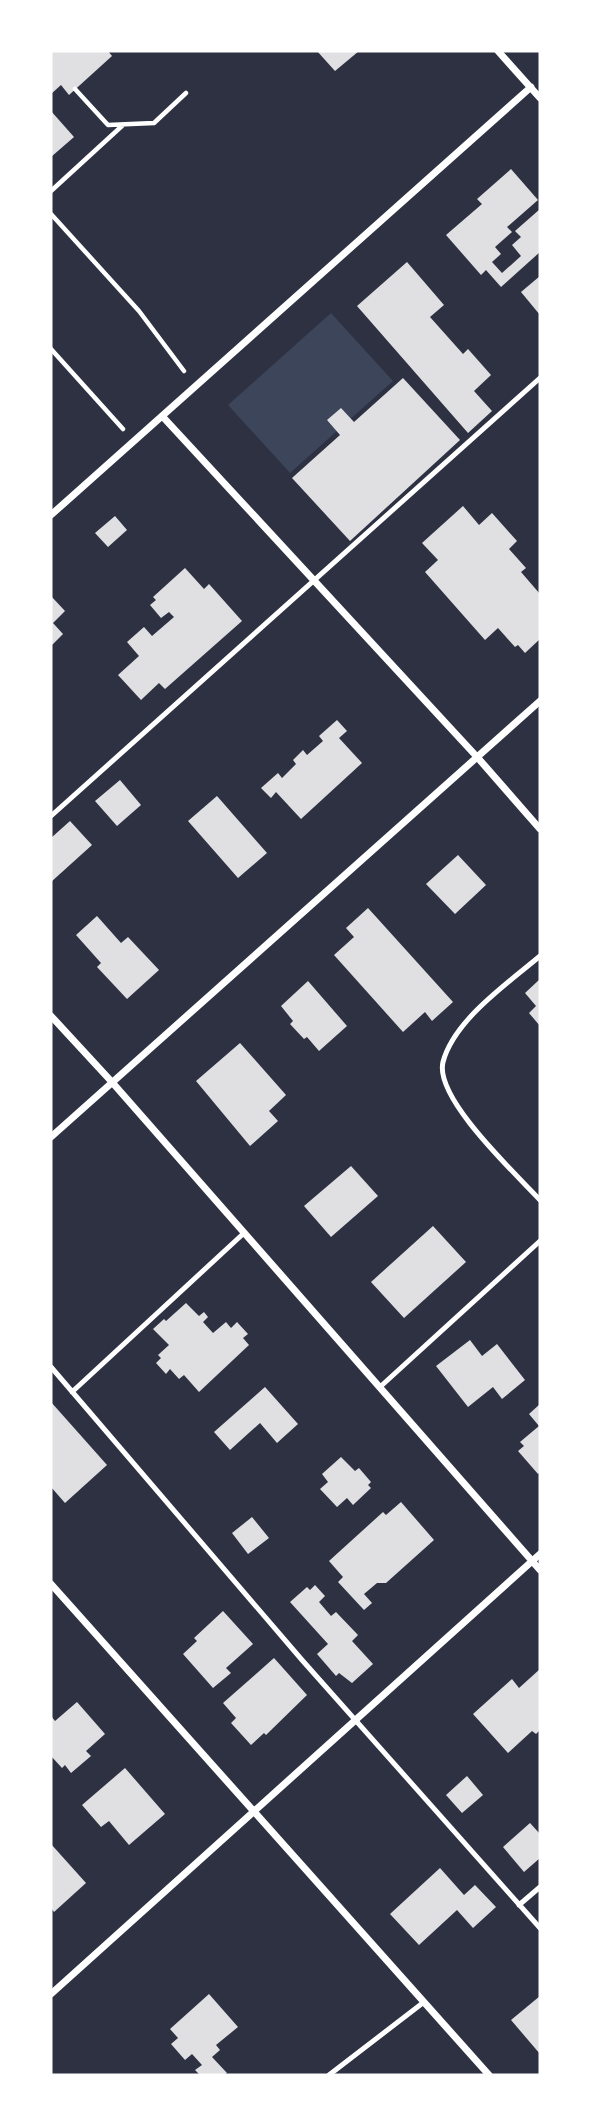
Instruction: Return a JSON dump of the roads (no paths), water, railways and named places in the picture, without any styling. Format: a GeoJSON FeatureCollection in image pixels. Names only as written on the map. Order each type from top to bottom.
{"type":"FeatureCollection","features":[{"type":"Feature","properties":{"kind":"street"},"geometry":{"type":"LineString","coordinates":[[498,51],[540,98]]}},
{"type":"Feature","properties":{"kind":"street"},"geometry":{"type":"LineString","coordinates":[[51,515],[531,87]]}},
{"type":"Feature","properties":{"kind":"street"},"geometry":{"type":"LineString","coordinates":[[163,417],[478,758],[540,830]]}},
{"type":"Feature","properties":{"kind":"street"},"geometry":{"type":"LineString","coordinates":[[51,1137],[540,701]]}},
{"type":"Feature","properties":{"kind":"street"},"geometry":{"type":"LineString","coordinates":[[51,1016],[540,1570]]}},
{"type":"Feature","properties":{"kind":"street"},"geometry":{"type":"LineString","coordinates":[[51,1994],[540,1554]]}},
{"type":"Feature","properties":{"kind":"street"},"geometry":{"type":"LineString","coordinates":[[51,1584],[489,2075]]}},
{"type":"Feature","properties":{"kind":"lane"},"geometry":{"type":"LineString","coordinates":[[51,816],[540,378]]}},
{"type":"Feature","properties":{"kind":"lane"},"geometry":{"type":"LineString","coordinates":[[540,956],[475,1012],[452,1041],[442,1064],[447,1087],[466,1120],[540,1200]]}},
{"type":"Feature","properties":{"kind":"lane"},"geometry":{"type":"LineString","coordinates":[[72,1392],[244,1233]]}},
{"type":"Feature","properties":{"kind":"lane"},"geometry":{"type":"LineString","coordinates":[[380,1387],[540,1241]]}},
{"type":"Feature","properties":{"kind":"lane"},"geometry":{"type":"LineString","coordinates":[[51,1367],[540,1928]]}},
{"type":"Feature","properties":{"kind":"lane"},"geometry":{"type":"LineString","coordinates":[[519,1905],[540,1887]]}},
{"type":"Feature","properties":{"kind":"lane"},"geometry":{"type":"LineString","coordinates":[[329,2075],[424,2002]]}}]}
